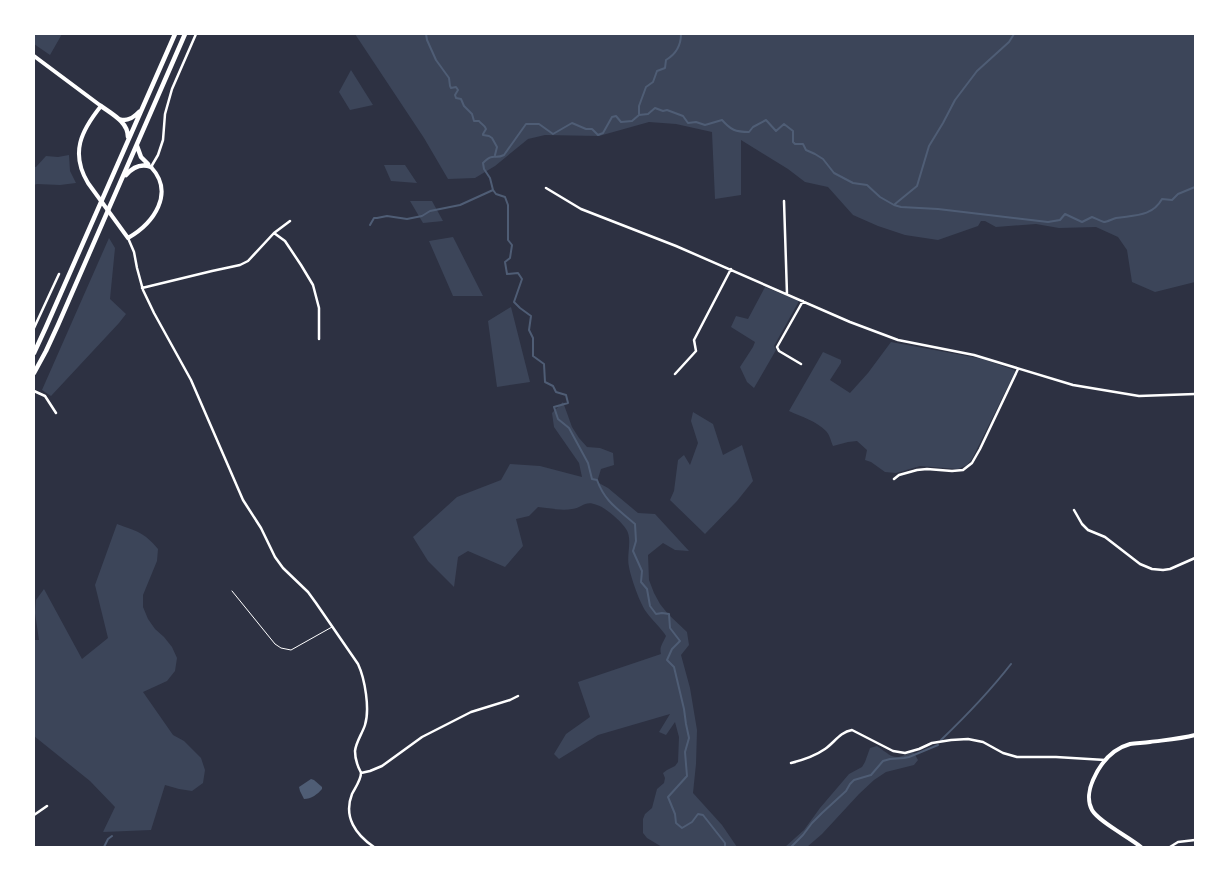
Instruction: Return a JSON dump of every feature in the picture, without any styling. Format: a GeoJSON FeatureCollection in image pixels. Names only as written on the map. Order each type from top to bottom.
{"type":"FeatureCollection","features":[{"type":"Feature","properties":{"kind":"highway"},"geometry":{"type":"LineString","coordinates":[[34,353],[175,34]]}},
{"type":"Feature","properties":{"kind":"highway"},"geometry":{"type":"LineString","coordinates":[[34,373],[54,336],[185,34]]}},
{"type":"Feature","properties":{"kind":"highway"},"geometry":{"type":"LineString","coordinates":[[101,106],[127,127],[128,141]]}},
{"type":"Feature","properties":{"kind":"highway"},"geometry":{"type":"LineString","coordinates":[[118,119],[129,119],[142,107]]}},
{"type":"Feature","properties":{"kind":"highway"},"geometry":{"type":"LineString","coordinates":[[137,145],[141,157],[151,167]]}},
{"type":"Feature","properties":{"kind":"highway"},"geometry":{"type":"LineString","coordinates":[[121,180],[128,171],[135,167],[145,165],[151,167]]}},
{"type":"Feature","properties":{"kind":"street"},"geometry":{"type":"LineString","coordinates":[[128,238],[150,220],[161,200],[161,182],[151,167],[158,155],[163,140],[165,114],[172,89],[196,34]]}},
{"type":"Feature","properties":{"kind":"street"},"geometry":{"type":"LineString","coordinates":[[34,56],[101,106],[88,123],[82,136],[79,152],[83,174],[128,238],[134,252],[142,288],[191,380],[242,500],[261,528],[275,557],[283,568],[308,592],[358,664],[362,673],[367,714],[355,754],[361,772],[349,805],[351,818],[358,834],[374,847]]}},
{"type":"Feature","properties":{"kind":"street"},"geometry":{"type":"LineString","coordinates":[[546,188],[582,209],[731,269],[852,323],[898,340],[974,355],[1074,384],[1139,396],[1195,394]]}},
{"type":"Feature","properties":{"kind":"street"},"geometry":{"type":"LineString","coordinates":[[784,201],[787,294]]}},
{"type":"Feature","properties":{"kind":"street"},"geometry":{"type":"LineString","coordinates":[[142,288],[212,270],[240,265],[248,261],[274,233],[290,221]]}},
{"type":"Feature","properties":{"kind":"street"},"geometry":{"type":"LineString","coordinates":[[274,233],[285,240],[312,284],[319,308],[319,339]]}},
{"type":"Feature","properties":{"kind":"street"},"geometry":{"type":"LineString","coordinates":[[675,374],[696,350],[694,340],[731,269]]}},
{"type":"Feature","properties":{"kind":"street"},"geometry":{"type":"LineString","coordinates":[[34,328],[59,274]]}},
{"type":"Feature","properties":{"kind":"street"},"geometry":{"type":"LineString","coordinates":[[802,364],[779,351],[777,347],[803,301]]}},
{"type":"Feature","properties":{"kind":"street"},"geometry":{"type":"LineString","coordinates":[[894,479],[899,475],[917,470],[963,470],[972,463],[1018,369]]}},
{"type":"Feature","properties":{"kind":"street"},"geometry":{"type":"LineString","coordinates":[[34,391],[46,396],[56,413]]}},
{"type":"Feature","properties":{"kind":"street"},"geometry":{"type":"LineString","coordinates":[[1074,510],[1088,530],[1106,537],[1140,564],[1152,569],[1170,569],[1195,558]]}},
{"type":"Feature","properties":{"kind":"street"},"geometry":{"type":"LineString","coordinates":[[361,772],[370,771],[382,766],[422,737],[471,712],[518,696]]}},
{"type":"Feature","properties":{"kind":"street"},"geometry":{"type":"LineString","coordinates":[[791,763],[812,757],[827,748],[846,731],[852,730],[893,751],[905,753],[932,743],[968,740],[983,742],[1003,753],[1017,757],[1105,760]]}},
{"type":"Feature","properties":{"kind":"street"},"geometry":{"type":"LineString","coordinates":[[1141,847],[1093,811],[1089,804],[1091,784],[1105,760],[1115,751],[1130,744],[1179,739],[1195,735]]}},
{"type":"Feature","properties":{"kind":"street"},"geometry":{"type":"LineString","coordinates":[[34,815],[47,806]]}},
{"type":"Feature","properties":{"kind":"street"},"geometry":{"type":"LineString","coordinates":[[1170,847],[1178,842],[1195,840]]}},
{"type":"Feature","properties":{"kind":"lane"},"geometry":{"type":"LineString","coordinates":[[232,590],[275,644],[281,648],[291,650],[332,626]]}},
{"type":"Feature","properties":{"kind":"shaded area"},"geometry":{"type":"Polygon","coordinates":[[[34,34],[62,34],[50,55],[34,44],[34,34]]]}},
{"type":"Feature","properties":{"kind":"shaded area"},"geometry":{"type":"Polygon","coordinates":[[[355,34],[1195,34],[1195,282],[1155,292],[1132,282],[1127,250],[1118,237],[1096,227],[1059,228],[1036,224],[996,227],[981,221],[978,226],[938,240],[905,235],[853,215],[828,187],[805,182],[788,169],[741,140],[741,195],[715,199],[712,132],[676,124],[649,122],[599,136],[545,135],[528,139],[495,166],[475,178],[448,179],[424,138],[355,34]]]}},
{"type":"Feature","properties":{"kind":"shaded area"},"geometry":{"type":"Polygon","coordinates":[[[351,70],[373,105],[350,110],[339,92],[351,70]]]}},
{"type":"Feature","properties":{"kind":"shaded area"},"geometry":{"type":"Polygon","coordinates":[[[69,155],[70,171],[76,183],[34,185],[34,167],[46,156],[58,157],[69,155]]]}},
{"type":"Feature","properties":{"kind":"shaded area"},"geometry":{"type":"Polygon","coordinates":[[[384,165],[405,165],[417,183],[391,181],[384,165]]]}},
{"type":"Feature","properties":{"kind":"shaded area"},"geometry":{"type":"Polygon","coordinates":[[[410,201],[432,201],[443,221],[423,223],[410,201]]]}},
{"type":"Feature","properties":{"kind":"shaded area"},"geometry":{"type":"Polygon","coordinates":[[[453,237],[483,296],[453,296],[429,241],[453,237]]]}},
{"type":"Feature","properties":{"kind":"shaded area"},"geometry":{"type":"Polygon","coordinates":[[[109,238],[115,248],[110,299],[126,314],[51,396],[42,390],[109,238]]]}},
{"type":"Feature","properties":{"kind":"shaded area"},"geometry":{"type":"Polygon","coordinates":[[[765,287],[799,301],[774,346],[776,350],[754,388],[747,382],[740,367],[755,342],[731,327],[736,316],[748,319],[765,287]]]}},
{"type":"Feature","properties":{"kind":"shaded area"},"geometry":{"type":"Polygon","coordinates":[[[511,307],[530,382],[497,387],[488,321],[511,307]]]}},
{"type":"Feature","properties":{"kind":"shaded area"},"geometry":{"type":"Polygon","coordinates":[[[891,342],[983,359],[1014,370],[1015,372],[972,459],[967,465],[958,469],[920,466],[896,473],[885,472],[865,460],[867,450],[857,441],[833,446],[826,431],[818,424],[789,411],[823,352],[841,360],[830,380],[850,393],[891,342]]]}},
{"type":"Feature","properties":{"kind":"shaded area"},"geometry":{"type":"Polygon","coordinates":[[[563,402],[572,427],[587,447],[600,448],[613,453],[614,465],[601,469],[597,482],[608,488],[638,513],[655,514],[689,551],[675,550],[663,543],[648,555],[649,580],[660,604],[687,632],[689,645],[681,655],[690,688],[697,730],[693,793],[722,825],[737,847],[662,847],[647,838],[643,833],[643,819],[645,814],[652,808],[657,789],[664,783],[663,773],[678,762],[679,737],[675,722],[666,735],[659,732],[670,714],[598,735],[559,759],[554,754],[566,734],[590,717],[578,682],[661,654],[661,647],[666,636],[644,609],[629,567],[628,533],[617,519],[600,506],[589,503],[568,510],[538,507],[529,516],[516,519],[523,546],[505,567],[468,551],[458,557],[454,587],[428,561],[413,537],[457,497],[501,480],[510,464],[540,466],[582,477],[579,463],[554,427],[552,413],[563,402]]]}},
{"type":"Feature","properties":{"kind":"shaded area"},"geometry":{"type":"Polygon","coordinates":[[[693,412],[713,424],[723,455],[742,445],[753,481],[737,501],[705,534],[670,500],[674,491],[678,460],[684,455],[690,465],[698,443],[691,421],[693,412]]]}},
{"type":"Feature","properties":{"kind":"shaded area"},"geometry":{"type":"Polygon","coordinates":[[[117,524],[144,535],[158,549],[157,561],[143,595],[143,607],[148,619],[172,647],[177,658],[175,671],[167,681],[143,692],[173,735],[184,741],[201,758],[205,770],[203,783],[192,791],[165,785],[151,830],[103,832],[115,807],[90,781],[34,736],[34,640],[39,640],[35,613],[36,600],[44,589],[82,659],[108,638],[95,585],[117,524]]]}},
{"type":"Feature","properties":{"kind":"shaded area"},"geometry":{"type":"Polygon","coordinates":[[[877,746],[894,757],[913,751],[918,760],[914,765],[886,772],[874,780],[807,847],[785,847],[804,830],[849,774],[862,767],[870,748],[877,746]]]}},
{"type":"Feature","properties":{"kind":"shaded area"},"geometry":{"type":"Polygon","coordinates":[[[311,779],[322,789],[314,796],[304,799],[299,787],[311,779]]]}},
{"type":"Feature","properties":{"kind":"waterway"},"geometry":{"type":"LineString","coordinates":[[426,34],[436,60],[449,78],[451,88],[456,87],[458,90],[455,95],[456,98],[461,99],[464,106],[472,114],[474,121],[479,121],[485,126],[486,129],[483,135],[492,138],[497,147],[495,155]]}},
{"type":"Feature","properties":{"kind":"waterway"},"geometry":{"type":"LineString","coordinates":[[639,114],[639,106],[646,87],[653,82],[657,71],[665,68],[666,60],[673,55],[679,45],[681,34]]}},
{"type":"Feature","properties":{"kind":"waterway"},"geometry":{"type":"LineString","coordinates":[[895,204],[917,186],[929,146],[955,100],[977,71],[1009,42],[1014,34]]}},
{"type":"Feature","properties":{"kind":"waterway"},"geometry":{"type":"LineString","coordinates":[[725,847],[725,843],[703,815],[698,814],[692,822],[682,828],[676,823],[675,814],[668,797],[687,776],[685,752],[689,738],[674,667],[667,660],[672,649],[680,641],[670,628],[669,614],[656,614],[650,606],[647,589],[641,582],[642,571],[633,551],[636,541],[635,524],[608,500],[597,480],[592,479],[588,463],[569,428],[558,419],[554,407],[568,403],[566,395],[556,392],[553,386],[545,382],[544,364],[533,356],[533,338],[529,330],[531,316],[514,302],[522,279],[518,273],[507,274],[505,262],[510,258],[512,245],[508,240],[508,205],[505,197],[496,194],[493,190],[483,163],[492,157],[504,155],[526,124],[539,124],[553,134],[572,123],[586,129],[592,129],[598,135],[603,133],[612,117],[616,116],[621,122],[632,121],[639,115],[648,114],[655,108],[683,116],[688,123],[696,122],[705,125],[722,120],[731,128],[740,132],[749,132],[753,127],[766,120],[776,131],[784,124],[793,131],[793,142],[795,144],[803,144],[806,150],[823,159],[834,173],[853,183],[867,185],[880,197],[901,207],[938,209],[1048,222],[1060,220],[1065,214],[1082,222],[1092,217],[1104,222],[1148,212],[1158,205],[1162,199],[1172,200],[1178,194],[1195,187]]}},
{"type":"Feature","properties":{"kind":"waterway"},"geometry":{"type":"LineString","coordinates":[[370,225],[374,218],[387,216],[407,219],[422,216],[430,211],[460,205],[493,190]]}},
{"type":"Feature","properties":{"kind":"waterway"},"geometry":{"type":"LineString","coordinates":[[941,740],[978,703],[1011,664]]}},
{"type":"Feature","properties":{"kind":"waterway"},"geometry":{"type":"LineString","coordinates":[[791,847],[812,823],[846,791],[854,780],[871,775],[883,761],[909,757],[938,745]]}},
{"type":"Feature","properties":{"kind":"waterway"},"geometry":{"type":"LineString","coordinates":[[104,847],[112,836]]}}]}
